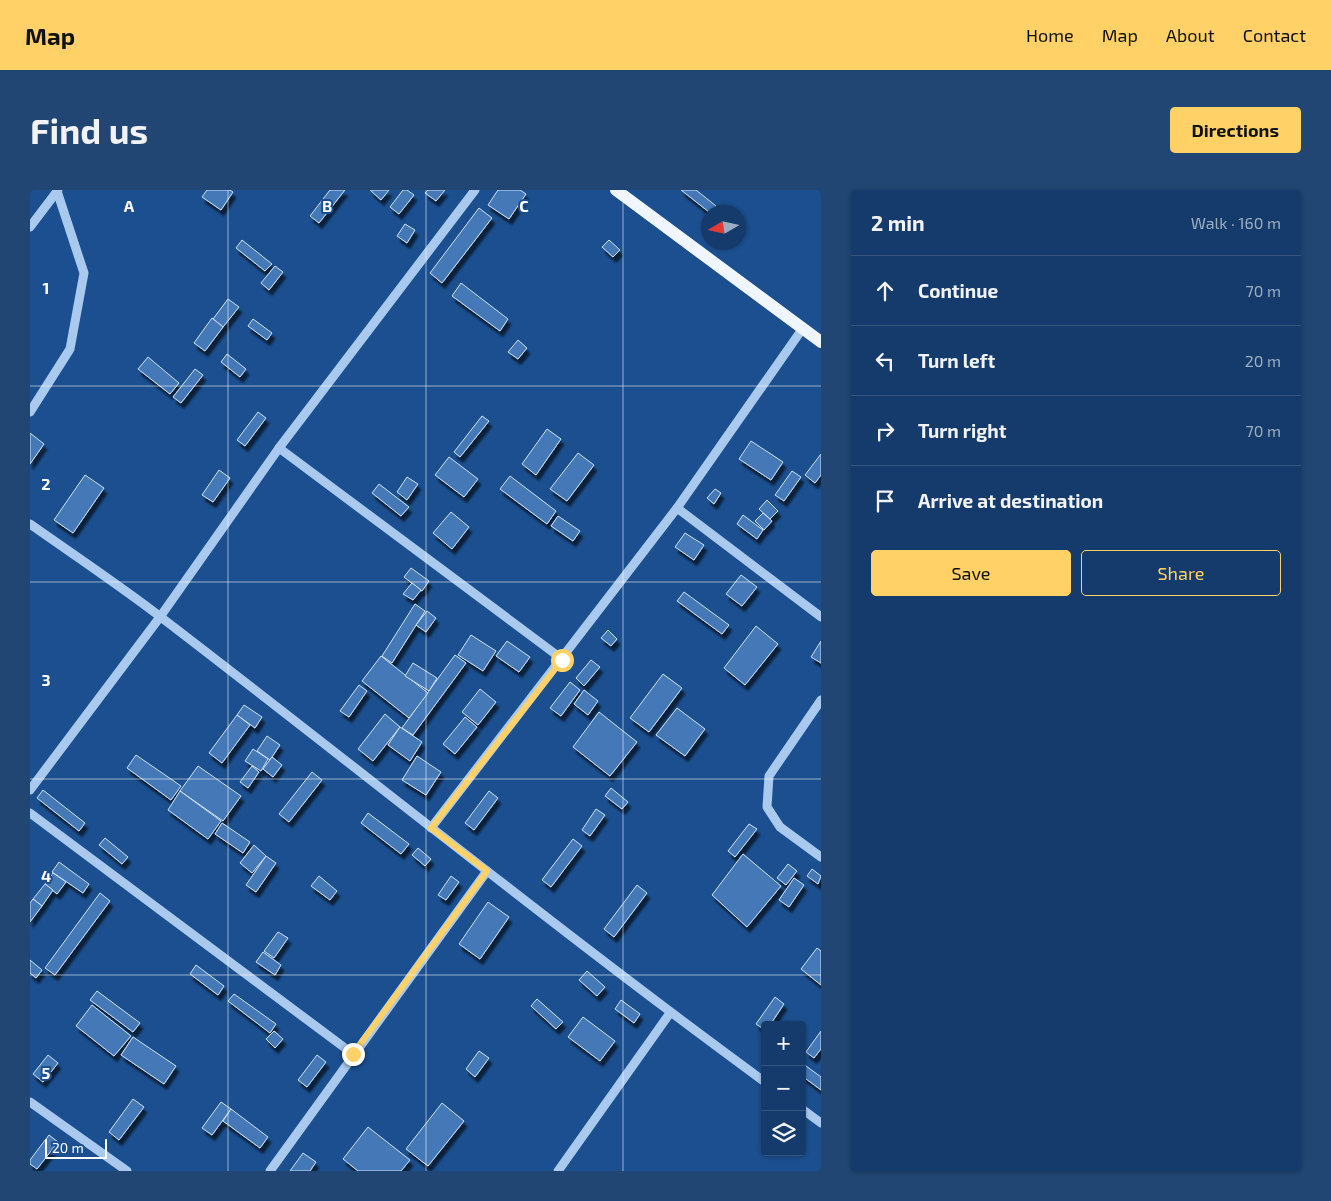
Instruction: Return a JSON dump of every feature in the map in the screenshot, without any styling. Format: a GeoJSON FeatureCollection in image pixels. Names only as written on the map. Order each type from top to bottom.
{"type":"FeatureCollection","features":[{"type":"Feature","properties":{"kind":"main road"},"geometry":{"type":"LineString","coordinates":[[616,190],[821,342]]}},
{"type":"Feature","properties":{"kind":"street"},"geometry":{"type":"LineString","coordinates":[[30,227],[58,190]]}},
{"type":"Feature","properties":{"kind":"street"},"geometry":{"type":"LineString","coordinates":[[30,412],[70,349],[84,273],[58,190]]}},
{"type":"Feature","properties":{"kind":"street"},"geometry":{"type":"LineString","coordinates":[[30,790],[160,617],[279,448],[475,190]]}},
{"type":"Feature","properties":{"kind":"street"},"geometry":{"type":"LineString","coordinates":[[431,828],[678,508],[803,328]]}},
{"type":"Feature","properties":{"kind":"street"},"geometry":{"type":"LineString","coordinates":[[279,448],[562,660]]}},
{"type":"Feature","properties":{"kind":"street"},"geometry":{"type":"LineString","coordinates":[[678,508],[821,618]]}},
{"type":"Feature","properties":{"kind":"street"},"geometry":{"type":"LineString","coordinates":[[30,524],[160,617],[670,1013],[761,1079]]}},
{"type":"Feature","properties":{"kind":"street"},"geometry":{"type":"LineString","coordinates":[[821,700],[769,776],[768,807],[780,827],[821,857]]}},
{"type":"Feature","properties":{"kind":"street"},"geometry":{"type":"LineString","coordinates":[[30,812],[353,1054]]}},
{"type":"Feature","properties":{"kind":"street"},"geometry":{"type":"LineString","coordinates":[[270,1171],[487,871]]}},
{"type":"Feature","properties":{"kind":"street"},"geometry":{"type":"LineString","coordinates":[[558,1171],[670,1013]]}},
{"type":"Feature","properties":{"kind":"street"},"geometry":{"type":"LineString","coordinates":[[30,1102],[128,1171]]}},
{"type":"Feature","properties":{"kind":"street"},"geometry":{"type":"LineString","coordinates":[[803,1111],[821,1123]]}},
{"type":"Feature","properties":{"kind":"building"},"geometry":{"type":"Polygon","coordinates":[[[207,190],[230,190],[233,192],[221,210],[202,197],[207,190]]]}},
{"type":"Feature","properties":{"kind":"building"},"geometry":{"type":"Polygon","coordinates":[[[330,190],[345,190],[319,223],[310,216],[330,190]]]}},
{"type":"Feature","properties":{"kind":"building"},"geometry":{"type":"Polygon","coordinates":[[[370,190],[389,190],[381,200],[370,190]]]}},
{"type":"Feature","properties":{"kind":"building"},"geometry":{"type":"Polygon","coordinates":[[[403,190],[407,190],[414,195],[399,214],[390,207],[403,190]]]}},
{"type":"Feature","properties":{"kind":"building"},"geometry":{"type":"Polygon","coordinates":[[[428,190],[445,190],[436,201],[425,193],[428,190]]]}},
{"type":"Feature","properties":{"kind":"building"},"geometry":{"type":"Polygon","coordinates":[[[498,190],[520,190],[526,194],[509,219],[488,205],[498,190]]]}},
{"type":"Feature","properties":{"kind":"building"},"geometry":{"type":"Polygon","coordinates":[[[681,190],[696,190],[715,205],[701,206],[681,190]]]}},
{"type":"Feature","properties":{"kind":"building"},"geometry":{"type":"Polygon","coordinates":[[[479,208],[492,218],[442,283],[430,273],[479,208]]]}},
{"type":"Feature","properties":{"kind":"building"},"geometry":{"type":"Polygon","coordinates":[[[405,224],[415,230],[407,243],[397,236],[405,224]]]}},
{"type":"Feature","properties":{"kind":"building"},"geometry":{"type":"Polygon","coordinates":[[[242,240],[272,264],[265,271],[236,248],[242,240]]]}},
{"type":"Feature","properties":{"kind":"building"},"geometry":{"type":"Polygon","coordinates":[[[609,240],[620,250],[613,257],[602,247],[609,240]]]}},
{"type":"Feature","properties":{"kind":"building"},"geometry":{"type":"Polygon","coordinates":[[[275,266],[283,272],[269,290],[261,283],[275,266]]]}},
{"type":"Feature","properties":{"kind":"building"},"geometry":{"type":"Polygon","coordinates":[[[461,283],[508,319],[500,331],[452,296],[461,283]]]}},
{"type":"Feature","properties":{"kind":"building"},"geometry":{"type":"Polygon","coordinates":[[[228,299],[239,307],[223,327],[213,319],[228,299]]]}},
{"type":"Feature","properties":{"kind":"building"},"geometry":{"type":"Polygon","coordinates":[[[212,318],[223,327],[205,351],[194,343],[212,318]]]}},
{"type":"Feature","properties":{"kind":"building"},"geometry":{"type":"Polygon","coordinates":[[[253,319],[272,333],[267,340],[248,326],[253,319]]]}},
{"type":"Feature","properties":{"kind":"building"},"geometry":{"type":"Polygon","coordinates":[[[518,340],[527,348],[518,359],[508,352],[518,340]]]}},
{"type":"Feature","properties":{"kind":"building"},"geometry":{"type":"Polygon","coordinates":[[[227,354],[246,369],[240,377],[221,362],[227,354]]]}},
{"type":"Feature","properties":{"kind":"building"},"geometry":{"type":"Polygon","coordinates":[[[148,357],[179,383],[170,394],[138,369],[148,357]]]}},
{"type":"Feature","properties":{"kind":"building"},"geometry":{"type":"Polygon","coordinates":[[[195,369],[203,375],[181,403],[173,397],[195,369]]]}},
{"type":"Feature","properties":{"kind":"building"},"geometry":{"type":"Polygon","coordinates":[[[258,412],[266,418],[245,446],[237,440],[258,412]]]}},
{"type":"Feature","properties":{"kind":"building"},"geometry":{"type":"Polygon","coordinates":[[[482,416],[489,421],[460,457],[454,452],[482,416]]]}},
{"type":"Feature","properties":{"kind":"building"},"geometry":{"type":"Polygon","coordinates":[[[547,429],[561,439],[536,475],[522,464],[547,429]]]}},
{"type":"Feature","properties":{"kind":"building"},"geometry":{"type":"Polygon","coordinates":[[[30,433],[44,444],[30,464],[30,433]]]}},
{"type":"Feature","properties":{"kind":"building"},"geometry":{"type":"Polygon","coordinates":[[[751,441],[783,462],[771,480],[739,459],[751,441]]]}},
{"type":"Feature","properties":{"kind":"building"},"geometry":{"type":"Polygon","coordinates":[[[578,453],[594,465],[567,501],[550,489],[578,453]]]}},
{"type":"Feature","properties":{"kind":"building"},"geometry":{"type":"Polygon","coordinates":[[[821,454],[821,475],[815,483],[805,475],[821,454]]]}},
{"type":"Feature","properties":{"kind":"building"},"geometry":{"type":"Polygon","coordinates":[[[449,457],[478,479],[464,497],[435,475],[449,457]]]}},
{"type":"Feature","properties":{"kind":"building"},"geometry":{"type":"Polygon","coordinates":[[[219,470],[230,478],[213,502],[202,495],[219,470]]]}},
{"type":"Feature","properties":{"kind":"building"},"geometry":{"type":"Polygon","coordinates":[[[792,471],[801,477],[784,501],[775,495],[792,471]]]}},
{"type":"Feature","properties":{"kind":"building"},"geometry":{"type":"Polygon","coordinates":[[[85,475],[104,488],[73,533],[54,520],[85,475]]]}},
{"type":"Feature","properties":{"kind":"building"},"geometry":{"type":"Polygon","coordinates":[[[510,476],[556,511],[547,524],[500,489],[510,476]]]}},
{"type":"Feature","properties":{"kind":"building"},"geometry":{"type":"Polygon","coordinates":[[[407,477],[418,484],[407,500],[397,492],[407,477]]]}},
{"type":"Feature","properties":{"kind":"building"},"geometry":{"type":"Polygon","coordinates":[[[379,484],[409,507],[401,516],[372,493],[379,484]]]}},
{"type":"Feature","properties":{"kind":"building"},"geometry":{"type":"Polygon","coordinates":[[[715,489],[721,493],[714,504],[707,498],[715,489]]]}},
{"type":"Feature","properties":{"kind":"building"},"geometry":{"type":"Polygon","coordinates":[[[767,500],[778,511],[770,519],[759,509],[767,500]]]}},
{"type":"Feature","properties":{"kind":"building"},"geometry":{"type":"Polygon","coordinates":[[[451,512],[469,527],[452,549],[433,533],[451,512]]]}},
{"type":"Feature","properties":{"kind":"building"},"geometry":{"type":"Polygon","coordinates":[[[763,513],[772,521],[764,530],[755,521],[763,513]]]}},
{"type":"Feature","properties":{"kind":"building"},"geometry":{"type":"Polygon","coordinates":[[[743,515],[763,530],[757,539],[737,524],[743,515]]]}},
{"type":"Feature","properties":{"kind":"building"},"geometry":{"type":"Polygon","coordinates":[[[558,516],[580,531],[573,541],[551,526],[558,516]]]}},
{"type":"Feature","properties":{"kind":"building"},"geometry":{"type":"Polygon","coordinates":[[[685,533],[704,545],[694,560],[675,547],[685,533]]]}},
{"type":"Feature","properties":{"kind":"building"},"geometry":{"type":"Polygon","coordinates":[[[411,568],[429,581],[422,591],[404,577],[411,568]]]}},
{"type":"Feature","properties":{"kind":"building"},"geometry":{"type":"Polygon","coordinates":[[[741,575],[757,587],[742,606],[726,594],[741,575]]]}},
{"type":"Feature","properties":{"kind":"building"},"geometry":{"type":"Polygon","coordinates":[[[412,583],[421,590],[413,600],[403,594],[412,583]]]}},
{"type":"Feature","properties":{"kind":"building"},"geometry":{"type":"Polygon","coordinates":[[[684,592],[729,625],[722,634],[677,601],[684,592]]]}},
{"type":"Feature","properties":{"kind":"building"},"geometry":{"type":"Polygon","coordinates":[[[415,604],[425,611],[392,663],[382,656],[415,604]]]}},
{"type":"Feature","properties":{"kind":"building"},"geometry":{"type":"Polygon","coordinates":[[[427,611],[436,618],[426,632],[416,625],[427,611]]]}},
{"type":"Feature","properties":{"kind":"building"},"geometry":{"type":"Polygon","coordinates":[[[756,626],[778,644],[745,685],[724,668],[756,626]]]}},
{"type":"Feature","properties":{"kind":"building"},"geometry":{"type":"Polygon","coordinates":[[[608,630],[617,639],[611,646],[601,638],[608,630]]]}},
{"type":"Feature","properties":{"kind":"building"},"geometry":{"type":"Polygon","coordinates":[[[471,635],[496,651],[483,671],[458,655],[471,635]]]}},
{"type":"Feature","properties":{"kind":"building"},"geometry":{"type":"Polygon","coordinates":[[[507,641],[530,657],[519,672],[496,656],[507,641]]]}},
{"type":"Feature","properties":{"kind":"building"},"geometry":{"type":"Polygon","coordinates":[[[821,641],[821,663],[811,657],[821,641]]]}},
{"type":"Feature","properties":{"kind":"building"},"geometry":{"type":"Polygon","coordinates":[[[455,655],[466,663],[413,735],[402,728],[455,655]]]}},
{"type":"Feature","properties":{"kind":"building"},"geometry":{"type":"Polygon","coordinates":[[[381,656],[428,693],[409,718],[362,681],[381,656]]]}},
{"type":"Feature","properties":{"kind":"building"},"geometry":{"type":"Polygon","coordinates":[[[591,660],[600,667],[584,686],[576,678],[591,660]]]}},
{"type":"Feature","properties":{"kind":"building"},"geometry":{"type":"Polygon","coordinates":[[[413,663],[437,678],[429,691],[405,676],[413,663]]]}},
{"type":"Feature","properties":{"kind":"building"},"geometry":{"type":"Polygon","coordinates":[[[663,674],[682,688],[649,732],[630,718],[663,674]]]}},
{"type":"Feature","properties":{"kind":"building"},"geometry":{"type":"Polygon","coordinates":[[[570,682],[580,690],[561,716],[550,708],[570,682]]]}},
{"type":"Feature","properties":{"kind":"building"},"geometry":{"type":"Polygon","coordinates":[[[359,685],[367,691],[349,717],[340,711],[359,685]]]}},
{"type":"Feature","properties":{"kind":"building"},"geometry":{"type":"Polygon","coordinates":[[[480,689],[496,702],[478,725],[462,712],[480,689]]]}},
{"type":"Feature","properties":{"kind":"building"},"geometry":{"type":"Polygon","coordinates":[[[584,690],[598,701],[588,715],[574,704],[584,690]]]}},
{"type":"Feature","properties":{"kind":"building"},"geometry":{"type":"Polygon","coordinates":[[[244,705],[262,717],[255,728],[237,715],[244,705]]]}},
{"type":"Feature","properties":{"kind":"building"},"geometry":{"type":"Polygon","coordinates":[[[677,708],[705,729],[685,756],[656,735],[677,708]]]}},
{"type":"Feature","properties":{"kind":"building"},"geometry":{"type":"Polygon","coordinates":[[[599,712],[637,742],[610,776],[573,747],[599,712]]]}},
{"type":"Feature","properties":{"kind":"building"},"geometry":{"type":"Polygon","coordinates":[[[385,714],[400,727],[373,761],[358,749],[385,714]]]}},
{"type":"Feature","properties":{"kind":"building"},"geometry":{"type":"Polygon","coordinates":[[[237,715],[250,725],[222,763],[209,753],[237,715]]]}},
{"type":"Feature","properties":{"kind":"building"},"geometry":{"type":"Polygon","coordinates":[[[465,717],[477,727],[455,754],[443,744],[465,717]]]}},
{"type":"Feature","properties":{"kind":"building"},"geometry":{"type":"Polygon","coordinates":[[[400,727],[422,742],[410,761],[388,745],[400,727]]]}},
{"type":"Feature","properties":{"kind":"building"},"geometry":{"type":"Polygon","coordinates":[[[267,736],[280,745],[270,760],[257,751],[267,736]]]}},
{"type":"Feature","properties":{"kind":"building"},"geometry":{"type":"Polygon","coordinates":[[[253,749],[268,759],[261,771],[245,761],[253,749]]]}},
{"type":"Feature","properties":{"kind":"building"},"geometry":{"type":"Polygon","coordinates":[[[136,755],[181,786],[171,800],[127,768],[136,755]]]}},
{"type":"Feature","properties":{"kind":"building"},"geometry":{"type":"Polygon","coordinates":[[[417,756],[441,772],[426,795],[402,780],[417,756]]]}},
{"type":"Feature","properties":{"kind":"building"},"geometry":{"type":"Polygon","coordinates":[[[272,757],[282,765],[273,777],[263,769],[272,757]]]}},
{"type":"Feature","properties":{"kind":"building"},"geometry":{"type":"Polygon","coordinates":[[[198,766],[241,796],[223,821],[180,791],[198,766]]]}},
{"type":"Feature","properties":{"kind":"building"},"geometry":{"type":"Polygon","coordinates":[[[252,766],[259,772],[248,788],[240,782],[252,766]]]}},
{"type":"Feature","properties":{"kind":"building"},"geometry":{"type":"Polygon","coordinates":[[[312,772],[322,780],[289,822],[279,814],[312,772]]]}},
{"type":"Feature","properties":{"kind":"building"},"geometry":{"type":"Polygon","coordinates":[[[611,788],[628,802],[622,809],[605,796],[611,788]]]}},
{"type":"Feature","properties":{"kind":"building"},"geometry":{"type":"Polygon","coordinates":[[[43,790],[85,823],[79,831],[37,798],[43,790]]]}},
{"type":"Feature","properties":{"kind":"building"},"geometry":{"type":"Polygon","coordinates":[[[180,791],[221,821],[208,839],[168,810],[180,791]]]}},
{"type":"Feature","properties":{"kind":"building"},"geometry":{"type":"Polygon","coordinates":[[[489,791],[498,798],[474,830],[465,823],[489,791]]]}},
{"type":"Feature","properties":{"kind":"building"},"geometry":{"type":"Polygon","coordinates":[[[596,809],[605,815],[590,836],[582,830],[596,809]]]}},
{"type":"Feature","properties":{"kind":"building"},"geometry":{"type":"Polygon","coordinates":[[[368,813],[409,844],[401,854],[361,823],[368,813]]]}},
{"type":"Feature","properties":{"kind":"building"},"geometry":{"type":"Polygon","coordinates":[[[222,823],[250,842],[243,853],[215,834],[222,823]]]}},
{"type":"Feature","properties":{"kind":"building"},"geometry":{"type":"Polygon","coordinates":[[[749,824],[757,829],[735,857],[728,851],[749,824]]]}},
{"type":"Feature","properties":{"kind":"building"},"geometry":{"type":"Polygon","coordinates":[[[105,838],[128,857],[122,864],[99,845],[105,838]]]}},
{"type":"Feature","properties":{"kind":"building"},"geometry":{"type":"Polygon","coordinates":[[[573,839],[582,846],[551,887],[542,880],[573,839]]]}},
{"type":"Feature","properties":{"kind":"building"},"geometry":{"type":"Polygon","coordinates":[[[254,845],[266,856],[252,873],[240,863],[254,845]]]}},
{"type":"Feature","properties":{"kind":"building"},"geometry":{"type":"Polygon","coordinates":[[[418,848],[431,859],[425,866],[412,855],[418,848]]]}},
{"type":"Feature","properties":{"kind":"building"},"geometry":{"type":"Polygon","coordinates":[[[743,854],[781,886],[747,927],[712,895],[743,854]]]}},
{"type":"Feature","properties":{"kind":"building"},"geometry":{"type":"Polygon","coordinates":[[[266,856],[276,863],[256,892],[246,885],[266,856]]]}},
{"type":"Feature","properties":{"kind":"building"},"geometry":{"type":"Polygon","coordinates":[[[59,862],[89,884],[83,893],[52,872],[59,862]]]}},
{"type":"Feature","properties":{"kind":"building"},"geometry":{"type":"Polygon","coordinates":[[[788,864],[797,871],[786,885],[777,878],[788,864]]]}},
{"type":"Feature","properties":{"kind":"building"},"geometry":{"type":"Polygon","coordinates":[[[812,869],[821,876],[818,884],[807,876],[812,869]]]}},
{"type":"Feature","properties":{"kind":"building"},"geometry":{"type":"Polygon","coordinates":[[[53,873],[66,882],[57,894],[45,884],[53,873]]]}},
{"type":"Feature","properties":{"kind":"building"},"geometry":{"type":"Polygon","coordinates":[[[319,876],[337,891],[330,900],[311,886],[319,876]]]}},
{"type":"Feature","properties":{"kind":"building"},"geometry":{"type":"Polygon","coordinates":[[[451,876],[459,882],[446,900],[438,895],[451,876]]]}},
{"type":"Feature","properties":{"kind":"building"},"geometry":{"type":"Polygon","coordinates":[[[794,878],[804,885],[789,907],[779,900],[794,878]]]}},
{"type":"Feature","properties":{"kind":"building"},"geometry":{"type":"Polygon","coordinates":[[[45,884],[53,890],[42,906],[33,899],[45,884]]]}},
{"type":"Feature","properties":{"kind":"building"},"geometry":{"type":"Polygon","coordinates":[[[637,885],[647,893],[614,937],[604,929],[637,885]]]}},
{"type":"Feature","properties":{"kind":"building"},"geometry":{"type":"Polygon","coordinates":[[[100,893],[110,901],[55,975],[45,968],[100,893]]]}},
{"type":"Feature","properties":{"kind":"building"},"geometry":{"type":"Polygon","coordinates":[[[33,899],[42,906],[30,922],[30,903],[33,899]]]}},
{"type":"Feature","properties":{"kind":"building"},"geometry":{"type":"Polygon","coordinates":[[[488,902],[509,917],[480,959],[459,944],[488,902]]]}},
{"type":"Feature","properties":{"kind":"building"},"geometry":{"type":"Polygon","coordinates":[[[278,932],[288,938],[274,958],[264,951],[278,932]]]}},
{"type":"Feature","properties":{"kind":"building"},"geometry":{"type":"Polygon","coordinates":[[[817,948],[821,951],[821,985],[801,969],[817,948]]]}},
{"type":"Feature","properties":{"kind":"building"},"geometry":{"type":"Polygon","coordinates":[[[263,952],[281,965],[275,975],[256,962],[263,952]]]}},
{"type":"Feature","properties":{"kind":"building"},"geometry":{"type":"Polygon","coordinates":[[[30,960],[42,970],[36,978],[30,973],[30,960]]]}},
{"type":"Feature","properties":{"kind":"building"},"geometry":{"type":"Polygon","coordinates":[[[196,965],[224,986],[218,995],[190,974],[196,965]]]}},
{"type":"Feature","properties":{"kind":"building"},"geometry":{"type":"Polygon","coordinates":[[[587,971],[605,987],[597,996],[579,980],[587,971]]]}},
{"type":"Feature","properties":{"kind":"building"},"geometry":{"type":"Polygon","coordinates":[[[97,991],[140,1023],[133,1032],[90,1000],[97,991]]]}},
{"type":"Feature","properties":{"kind":"building"},"geometry":{"type":"Polygon","coordinates":[[[234,994],[276,1024],[270,1033],[228,1001],[234,994]]]}},
{"type":"Feature","properties":{"kind":"building"},"geometry":{"type":"Polygon","coordinates":[[[775,997],[784,1004],[773,1021],[761,1021],[761,1027],[756,1024],[775,997]]]}},
{"type":"Feature","properties":{"kind":"building"},"geometry":{"type":"Polygon","coordinates":[[[537,999],[563,1022],[556,1029],[531,1006],[537,999]]]}},
{"type":"Feature","properties":{"kind":"building"},"geometry":{"type":"Polygon","coordinates":[[[621,1000],[640,1014],[634,1023],[615,1009],[621,1000]]]}},
{"type":"Feature","properties":{"kind":"building"},"geometry":{"type":"Polygon","coordinates":[[[92,1005],[131,1036],[114,1056],[76,1026],[92,1005]]]}},
{"type":"Feature","properties":{"kind":"building"},"geometry":{"type":"Polygon","coordinates":[[[583,1017],[615,1041],[600,1061],[568,1037],[583,1017]]]}},
{"type":"Feature","properties":{"kind":"building"},"geometry":{"type":"Polygon","coordinates":[[[274,1031],[283,1039],[275,1048],[266,1039],[274,1031]]]}},
{"type":"Feature","properties":{"kind":"building"},"geometry":{"type":"Polygon","coordinates":[[[821,1031],[821,1049],[814,1058],[806,1052],[821,1031]]]}},
{"type":"Feature","properties":{"kind":"building"},"geometry":{"type":"Polygon","coordinates":[[[133,1037],[176,1066],[164,1084],[121,1055],[133,1037]]]}},
{"type":"Feature","properties":{"kind":"building"},"geometry":{"type":"Polygon","coordinates":[[[479,1051],[489,1058],[475,1077],[466,1069],[479,1051]]]}},
{"type":"Feature","properties":{"kind":"building"},"geometry":{"type":"Polygon","coordinates":[[[48,1055],[58,1063],[43,1082],[33,1074],[48,1055]]]}},
{"type":"Feature","properties":{"kind":"building"},"geometry":{"type":"Polygon","coordinates":[[[317,1055],[326,1062],[307,1087],[298,1080],[317,1055]]]}},
{"type":"Feature","properties":{"kind":"building"},"geometry":{"type":"Polygon","coordinates":[[[806,1066],[821,1077],[821,1090],[806,1079],[806,1066]]]}},
{"type":"Feature","properties":{"kind":"building"},"geometry":{"type":"Polygon","coordinates":[[[133,1099],[144,1107],[119,1140],[109,1132],[133,1099]]]}},
{"type":"Feature","properties":{"kind":"building"},"geometry":{"type":"Polygon","coordinates":[[[221,1102],[231,1109],[212,1135],[202,1128],[221,1102]]]}},
{"type":"Feature","properties":{"kind":"building"},"geometry":{"type":"Polygon","coordinates":[[[442,1103],[464,1121],[428,1166],[406,1149],[442,1103]]]}},
{"type":"Feature","properties":{"kind":"building"},"geometry":{"type":"Polygon","coordinates":[[[231,1109],[268,1137],[260,1148],[223,1121],[231,1109]]]}},
{"type":"Feature","properties":{"kind":"building"},"geometry":{"type":"Polygon","coordinates":[[[368,1127],[410,1160],[401,1171],[358,1171],[343,1159],[368,1127]]]}},
{"type":"Feature","properties":{"kind":"building"},"geometry":{"type":"Polygon","coordinates":[[[49,1135],[58,1142],[37,1169],[30,1164],[30,1160],[49,1135]]]}},
{"type":"Feature","properties":{"kind":"building"},"geometry":{"type":"Polygon","coordinates":[[[303,1153],[316,1162],[310,1171],[290,1171],[303,1153]]]}},
{"type":"Feature","properties":{"kind":"route"},"geometry":{"type":"LineString","coordinates":[[353,1054],[487,871],[431,828],[562,660]]}}]}
